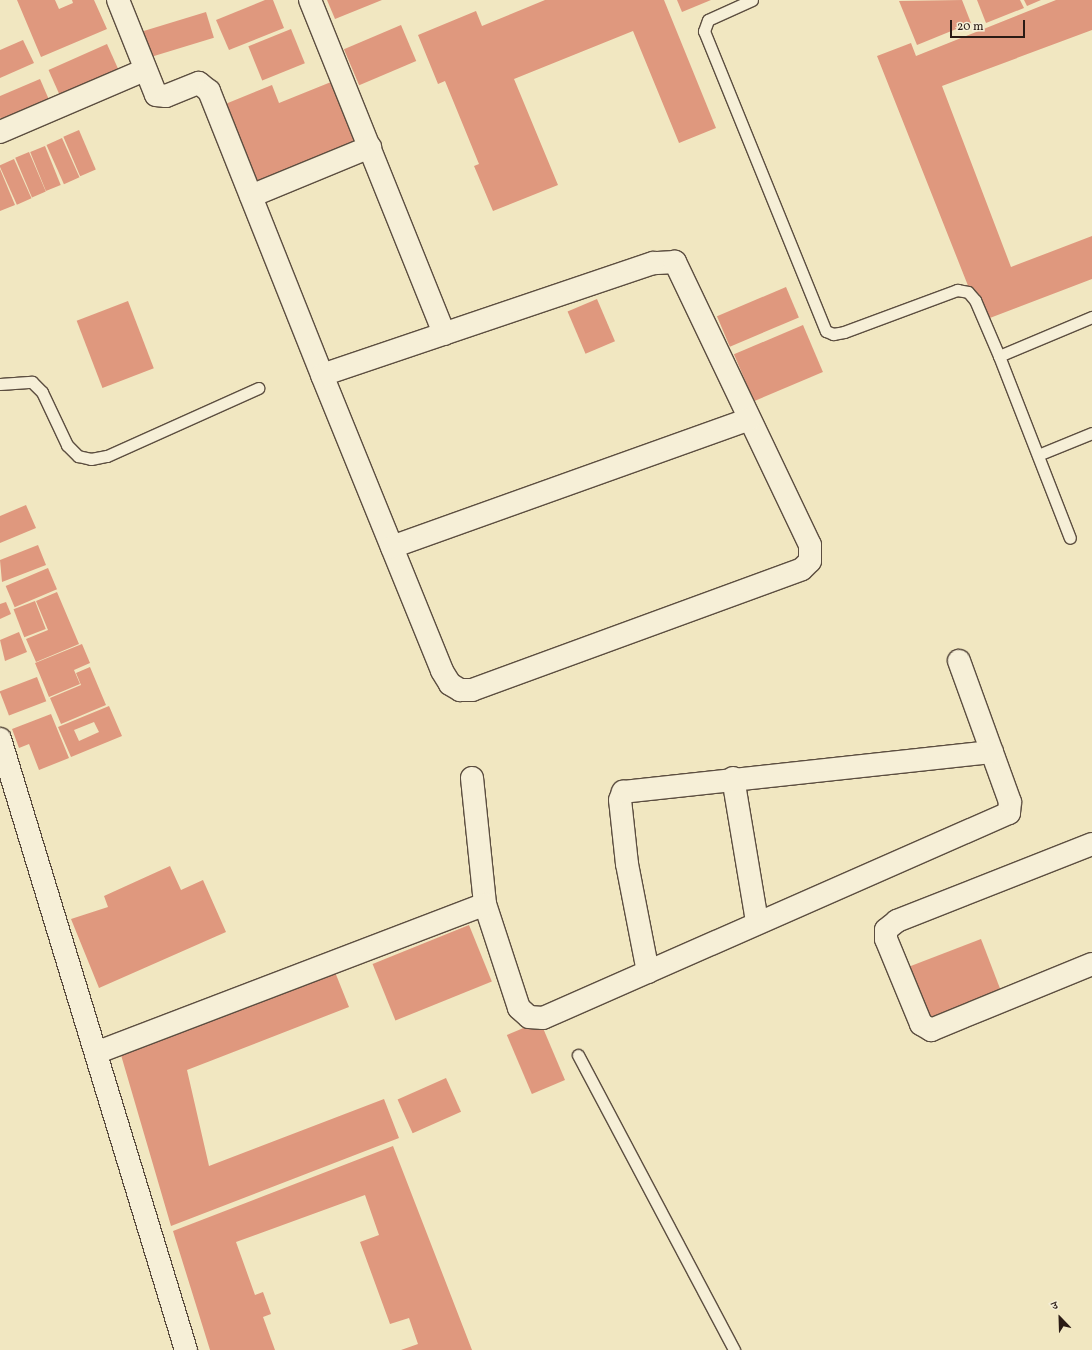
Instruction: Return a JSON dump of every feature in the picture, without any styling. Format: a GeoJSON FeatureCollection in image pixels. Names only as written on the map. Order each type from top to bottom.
{"type":"FeatureCollection","features":[{"type":"Feature","properties":{"kind":"street"},"geometry":{"type":"LineString","coordinates":[[118,0],[145,70],[154,90],[160,97],[199,83],[204,85],[251,196],[322,375],[442,671],[450,684],[460,690],[472,690],[802,569],[810,562],[810,545],[675,262],[653,263],[322,375]]}},
{"type":"Feature","properties":{"kind":"street"},"geometry":{"type":"LineString","coordinates":[[310,0],[444,334]]}},
{"type":"Feature","properties":{"kind":"street"},"geometry":{"type":"LineString","coordinates":[[0,132],[145,70]]}},
{"type":"Feature","properties":{"kind":"street"},"geometry":{"type":"LineString","coordinates":[[251,196],[370,148]]}},
{"type":"Feature","properties":{"kind":"street"},"geometry":{"type":"LineString","coordinates":[[392,547],[749,419]]}},
{"type":"Feature","properties":{"kind":"street"},"geometry":{"type":"LineString","coordinates":[[472,778],[485,904],[519,1008],[529,1018],[542,1018],[648,972],[757,922],[1009,813],[1010,802],[959,661]]}},
{"type":"Feature","properties":{"kind":"street"},"geometry":{"type":"LineString","coordinates":[[0,739],[98,1052],[186,1350]]}},
{"type":"Feature","properties":{"kind":"street"},"geometry":{"type":"LineString","coordinates":[[648,972],[627,864],[620,800],[623,792],[732,778],[992,752]]}},
{"type":"Feature","properties":{"kind":"street"},"geometry":{"type":"LineString","coordinates":[[732,778],[757,922]]}},
{"type":"Feature","properties":{"kind":"street"},"geometry":{"type":"LineString","coordinates":[[1092,844],[897,921],[886,930],[886,938],[921,1024],[931,1030],[1092,964]]}},
{"type":"Feature","properties":{"kind":"street"},"geometry":{"type":"LineString","coordinates":[[98,1052],[485,904]]}},
{"type":"Feature","properties":{"kind":"lane"},"geometry":{"type":"LineString","coordinates":[[752,0],[708,20],[704,31],[826,331],[833,334],[844,332],[957,290],[968,292],[975,300],[999,356],[1070,538]]}},
{"type":"Feature","properties":{"kind":"lane"},"geometry":{"type":"LineString","coordinates":[[999,356],[1092,317]]}},
{"type":"Feature","properties":{"kind":"lane"},"geometry":{"type":"LineString","coordinates":[[0,384],[32,382],[42,392],[67,445],[78,456],[91,459],[107,456],[258,388]]}},
{"type":"Feature","properties":{"kind":"lane"},"geometry":{"type":"LineString","coordinates":[[1038,455],[1092,433]]}},
{"type":"Feature","properties":{"kind":"lane"},"geometry":{"type":"LineString","coordinates":[[578,1055],[734,1350]]}},
{"type":"Feature","properties":{"kind":"building"},"geometry":{"type":"Polygon","coordinates":[[[17,0],[55,0],[59,9],[73,3],[72,0],[94,0],[107,29],[41,57],[17,0]]]}},
{"type":"Feature","properties":{"kind":"building"},"geometry":{"type":"Polygon","coordinates":[[[265,0],[273,0],[284,28],[229,50],[216,20],[265,0]]]}},
{"type":"Feature","properties":{"kind":"building"},"geometry":{"type":"Polygon","coordinates":[[[327,0],[382,0],[335,19],[327,0]]]}},
{"type":"Feature","properties":{"kind":"building"},"geometry":{"type":"Polygon","coordinates":[[[545,0],[664,0],[716,128],[679,143],[633,31],[514,79],[558,185],[493,211],[474,166],[479,164],[445,81],[438,84],[418,35],[476,11],[482,26],[545,0]]]}},
{"type":"Feature","properties":{"kind":"building"},"geometry":{"type":"Polygon","coordinates":[[[677,0],[711,0],[682,12],[677,0]]]}},
{"type":"Feature","properties":{"kind":"building"},"geometry":{"type":"Polygon","coordinates":[[[962,0],[971,23],[917,45],[899,1],[962,0]]]}},
{"type":"Feature","properties":{"kind":"building"},"geometry":{"type":"Polygon","coordinates":[[[977,0],[1020,0],[1024,8],[986,23],[977,0]]]}},
{"type":"Feature","properties":{"kind":"building"},"geometry":{"type":"Polygon","coordinates":[[[1024,0],[1041,0],[1027,6],[1024,0]]]}},
{"type":"Feature","properties":{"kind":"building"},"geometry":{"type":"Polygon","coordinates":[[[1056,0],[1092,0],[1092,30],[942,86],[1011,267],[1092,236],[1092,279],[982,321],[877,56],[911,43],[916,56],[1056,0]]]}},
{"type":"Feature","properties":{"kind":"building"},"geometry":{"type":"Polygon","coordinates":[[[206,12],[214,38],[145,59],[137,33],[206,12]]]}},
{"type":"Feature","properties":{"kind":"building"},"geometry":{"type":"Polygon","coordinates":[[[401,25],[416,61],[359,85],[344,49],[401,25]]]}},
{"type":"Feature","properties":{"kind":"building"},"geometry":{"type":"Polygon","coordinates":[[[291,29],[305,63],[262,81],[248,46],[291,29]]]}},
{"type":"Feature","properties":{"kind":"building"},"geometry":{"type":"Polygon","coordinates":[[[23,40],[34,63],[0,78],[0,50],[23,40]]]}},
{"type":"Feature","properties":{"kind":"building"},"geometry":{"type":"Polygon","coordinates":[[[107,44],[122,78],[64,104],[49,70],[107,44]]]}},
{"type":"Feature","properties":{"kind":"building"},"geometry":{"type":"Polygon","coordinates":[[[40,79],[53,109],[5,129],[0,117],[0,96],[40,79]]]}},
{"type":"Feature","properties":{"kind":"building"},"geometry":{"type":"Polygon","coordinates":[[[331,82],[354,141],[249,184],[218,107],[272,85],[279,103],[331,82]]]}},
{"type":"Feature","properties":{"kind":"building"},"geometry":{"type":"Polygon","coordinates":[[[79,130],[96,170],[80,176],[63,137],[79,130]]]}},
{"type":"Feature","properties":{"kind":"building"},"geometry":{"type":"Polygon","coordinates":[[[62,138],[79,177],[64,184],[46,145],[62,138]]]}},
{"type":"Feature","properties":{"kind":"building"},"geometry":{"type":"Polygon","coordinates":[[[45,146],[61,185],[46,191],[30,152],[45,146]]]}},
{"type":"Feature","properties":{"kind":"building"},"geometry":{"type":"Polygon","coordinates":[[[29,152],[46,192],[32,197],[15,158],[29,152]]]}},
{"type":"Feature","properties":{"kind":"building"},"geometry":{"type":"Polygon","coordinates":[[[14,159],[31,198],[17,205],[0,167],[0,165],[14,159]]]}},
{"type":"Feature","properties":{"kind":"building"},"geometry":{"type":"Polygon","coordinates":[[[0,169],[15,205],[0,211],[0,169]]]}},
{"type":"Feature","properties":{"kind":"building"},"geometry":{"type":"Polygon","coordinates":[[[786,287],[799,317],[730,347],[717,316],[786,287]]]}},
{"type":"Feature","properties":{"kind":"building"},"geometry":{"type":"Polygon","coordinates":[[[597,299],[615,341],[586,354],[568,312],[597,299]]]}},
{"type":"Feature","properties":{"kind":"building"},"geometry":{"type":"Polygon","coordinates":[[[128,301],[154,368],[102,388],[77,321],[128,301]]]}},
{"type":"Feature","properties":{"kind":"building"},"geometry":{"type":"Polygon","coordinates":[[[803,325],[823,372],[754,401],[734,354],[803,325]]]}},
{"type":"Feature","properties":{"kind":"building"},"geometry":{"type":"Polygon","coordinates":[[[26,505],[36,528],[0,543],[0,516],[26,505]]]}},
{"type":"Feature","properties":{"kind":"building"},"geometry":{"type":"Polygon","coordinates":[[[38,545],[46,565],[2,582],[0,560],[38,545]]]}},
{"type":"Feature","properties":{"kind":"building"},"geometry":{"type":"Polygon","coordinates":[[[48,568],[57,589],[15,607],[6,586],[48,568]]]}},
{"type":"Feature","properties":{"kind":"building"},"geometry":{"type":"Polygon","coordinates":[[[57,592],[79,644],[36,662],[26,639],[48,630],[36,601],[57,592]]]}},
{"type":"Feature","properties":{"kind":"building"},"geometry":{"type":"Polygon","coordinates":[[[35,601],[46,629],[24,637],[14,609],[35,601]]]}},
{"type":"Feature","properties":{"kind":"building"},"geometry":{"type":"Polygon","coordinates":[[[6,602],[11,614],[0,619],[0,604],[6,602]]]}},
{"type":"Feature","properties":{"kind":"building"},"geometry":{"type":"Polygon","coordinates":[[[19,632],[27,652],[5,661],[0,640],[19,632]]]}},
{"type":"Feature","properties":{"kind":"building"},"geometry":{"type":"Polygon","coordinates":[[[82,644],[90,663],[74,670],[80,684],[49,697],[35,663],[82,644]]]}},
{"type":"Feature","properties":{"kind":"building"},"geometry":{"type":"Polygon","coordinates":[[[90,667],[106,705],[61,724],[50,698],[81,685],[76,673],[90,667]]]}},
{"type":"Feature","properties":{"kind":"building"},"geometry":{"type":"Polygon","coordinates":[[[37,677],[46,701],[9,716],[0,691],[37,677]]]}},
{"type":"Feature","properties":{"kind":"building"},"geometry":{"type":"Polygon","coordinates":[[[109,706],[122,736],[71,757],[58,727],[109,706]],[[94,722],[74,730],[79,741],[99,732],[94,722]]]}},
{"type":"Feature","properties":{"kind":"building"},"geometry":{"type":"Polygon","coordinates":[[[51,714],[69,758],[39,770],[29,744],[19,748],[12,729],[51,714]]]}},
{"type":"Feature","properties":{"kind":"building"},"geometry":{"type":"Polygon","coordinates":[[[170,866],[181,890],[203,880],[226,932],[99,988],[71,919],[108,907],[104,896],[170,866]]]}},
{"type":"Feature","properties":{"kind":"building"},"geometry":{"type":"Polygon","coordinates":[[[469,925],[492,982],[395,1021],[373,964],[469,925]]]}},
{"type":"Feature","properties":{"kind":"building"},"geometry":{"type":"Polygon","coordinates":[[[981,939],[1001,991],[928,1019],[908,967],[981,939]]]}},
{"type":"Feature","properties":{"kind":"building"},"geometry":{"type":"Polygon","coordinates":[[[335,972],[349,1007],[187,1070],[209,1166],[384,1099],[399,1138],[171,1226],[121,1055],[335,972]]]}},
{"type":"Feature","properties":{"kind":"building"},"geometry":{"type":"Polygon","coordinates":[[[540,1021],[565,1080],[532,1094],[507,1035],[540,1021]]]}},
{"type":"Feature","properties":{"kind":"building"},"geometry":{"type":"Polygon","coordinates":[[[446,1078],[461,1112],[413,1133],[398,1100],[446,1078]]]}},
{"type":"Feature","properties":{"kind":"building"},"geometry":{"type":"Polygon","coordinates":[[[393,1146],[472,1350],[401,1350],[418,1344],[409,1318],[390,1324],[360,1242],[379,1235],[365,1195],[236,1242],[255,1295],[263,1292],[271,1314],[263,1317],[275,1350],[210,1350],[173,1231],[393,1146]]]}}]}
